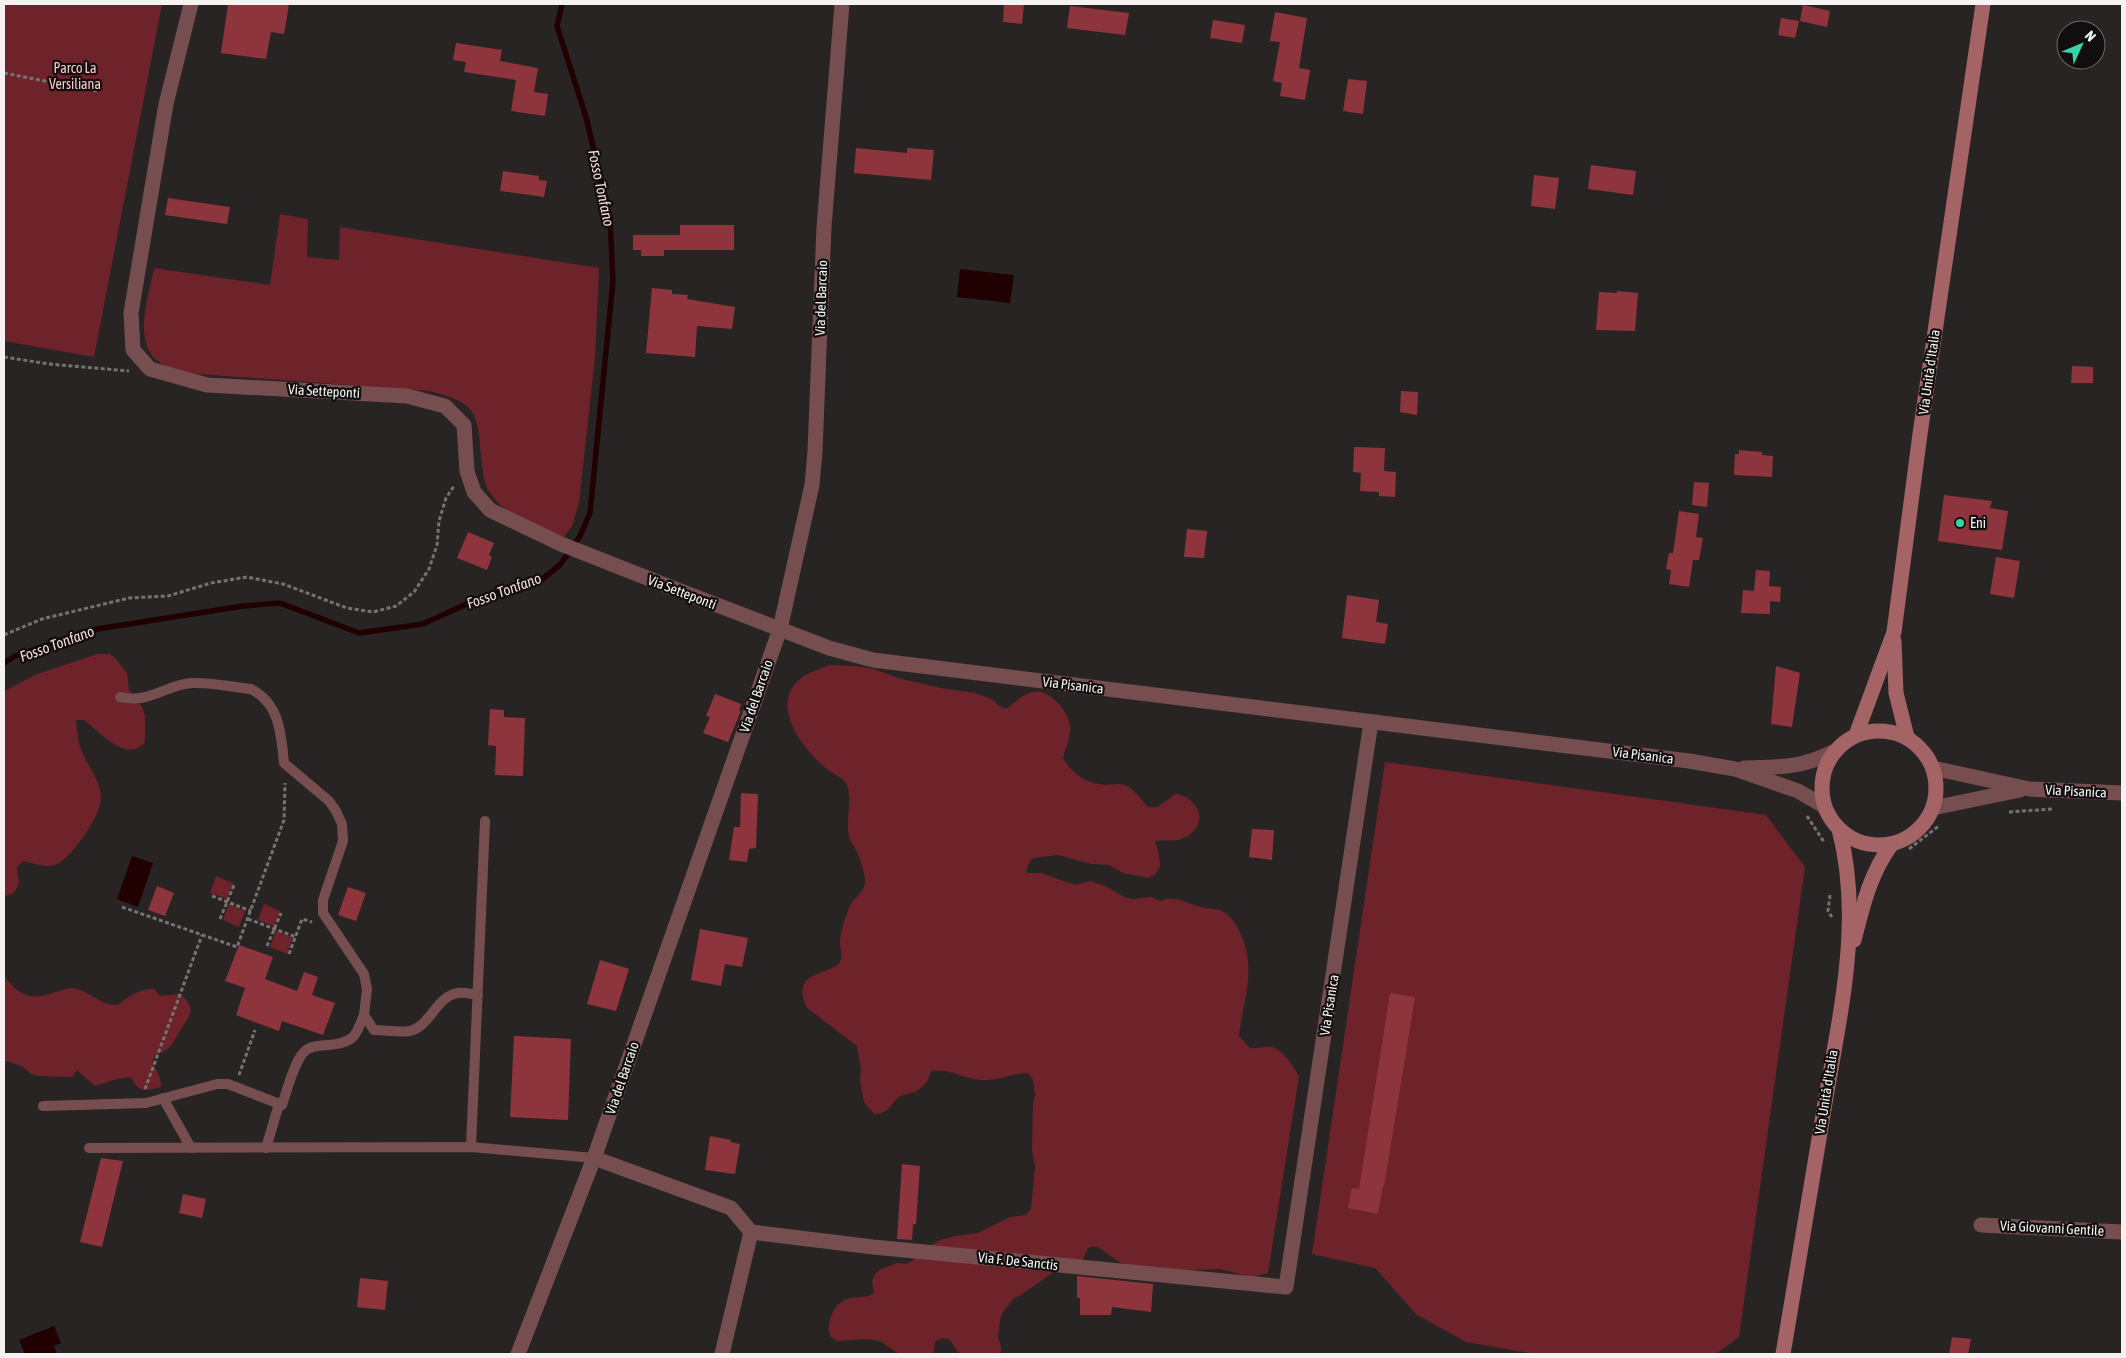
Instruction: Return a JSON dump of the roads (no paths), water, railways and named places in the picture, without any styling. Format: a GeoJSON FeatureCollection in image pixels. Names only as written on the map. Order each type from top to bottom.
{"type":"FeatureCollection","features":[{"type":"Feature","properties":{"kind":"main road","name":"Via Unità d'Italia"},"geometry":{"type":"LineString","coordinates":[[1856,735],[1894,632],[1920,434],[1983,4]]}},
{"type":"Feature","properties":{"kind":"main road"},"geometry":{"type":"LineString","coordinates":[[1894,632],[1896,693],[1907,737]]}},
{"type":"Feature","properties":{"kind":"main road"},"geometry":{"type":"LineString","coordinates":[[1887,730],[1907,737],[1922,751],[1933,768],[1936,788],[1933,808],[1926,820],[1917,831],[1905,839],[1892,844],[1869,845],[1848,836],[1839,830],[1830,819],[1824,806],[1821,787],[1822,778],[1824,769],[1833,752],[1843,742],[1866,731],[1887,730]]}},
{"type":"Feature","properties":{"kind":"main road","name":"Via Unità d'Italia"},"geometry":{"type":"LineString","coordinates":[[1783,1354],[1849,958],[1848,876],[1839,830]]}},
{"type":"Feature","properties":{"kind":"main road"},"geometry":{"type":"LineString","coordinates":[[1849,958],[1869,886],[1881,859],[1892,844]]}},
{"type":"Feature","properties":{"kind":"street","name":"Via Setteponti"},"geometry":{"type":"LineString","coordinates":[[191,4],[166,104],[132,313],[133,350],[150,369],[207,385],[407,396],[445,406],[464,425],[467,471],[474,492],[490,510],[561,544],[780,630]]}},
{"type":"Feature","properties":{"kind":"street","name":"Via del Barcaio"},"geometry":{"type":"LineString","coordinates":[[518,1354],[594,1158],[780,630],[812,485],[816,451],[824,226],[842,4]]}},
{"type":"Feature","properties":{"kind":"street","name":"Via Pisanica"},"geometry":{"type":"LineString","coordinates":[[780,630],[829,648],[873,660],[1688,761],[1736,769],[1798,791],[1824,806]]}},
{"type":"Feature","properties":{"kind":"street","name":"Via Pisanica"},"geometry":{"type":"LineString","coordinates":[[1286,1287],[1372,722]]}},
{"type":"Feature","properties":{"kind":"street","name":"Via Pisanica"},"geometry":{"type":"LineString","coordinates":[[1736,769],[1790,767],[1814,762],[1833,752]]}},
{"type":"Feature","properties":{"kind":"street","name":"Via Pisanica"},"geometry":{"type":"LineString","coordinates":[[1933,768],[2029,789],[2122,793]]}},
{"type":"Feature","properties":{"kind":"street","name":"Via Pisanica"},"geometry":{"type":"LineString","coordinates":[[1933,808],[2029,789]]}},
{"type":"Feature","properties":{"kind":"street"},"geometry":{"type":"LineString","coordinates":[[594,1158],[731,1208],[751,1232],[722,1354]]}},
{"type":"Feature","properties":{"kind":"street","name":"Via Giovanni Gentile"},"geometry":{"type":"LineString","coordinates":[[1981,1225],[2122,1232]]}},
{"type":"Feature","properties":{"kind":"street","name":"Via F. De Sanctis"},"geometry":{"type":"LineString","coordinates":[[751,1232],[873,1247],[1286,1287]]}},
{"type":"Feature","properties":{"kind":"lane"},"geometry":{"type":"LineString","coordinates":[[120,697],[133,700],[141,699],[192,683],[251,689],[271,706],[281,734],[284,763],[329,801],[342,824],[343,841],[323,900],[323,913],[364,974],[367,989],[364,1016],[354,1036]]}},
{"type":"Feature","properties":{"kind":"lane"},"geometry":{"type":"LineString","coordinates":[[471,1147],[485,821]]}},
{"type":"Feature","properties":{"kind":"lane"},"geometry":{"type":"LineString","coordinates":[[43,1106],[140,1104],[217,1084],[235,1087],[282,1105],[299,1059],[311,1047],[337,1045],[354,1036],[374,1030],[410,1030],[423,1024],[451,994],[461,992],[478,995]]}},
{"type":"Feature","properties":{"kind":"lane"},"geometry":{"type":"LineString","coordinates":[[364,1016],[374,1030]]}},
{"type":"Feature","properties":{"kind":"lane"},"geometry":{"type":"LineString","coordinates":[[163,1098],[191,1148]]}},
{"type":"Feature","properties":{"kind":"lane"},"geometry":{"type":"LineString","coordinates":[[266,1148],[279,1104]]}},
{"type":"Feature","properties":{"kind":"lane"},"geometry":{"type":"LineString","coordinates":[[89,1148],[471,1147],[594,1158]]}},
{"type":"Feature","properties":{"kind":"waterway","name":"Fosso Tonfano"},"geometry":{"type":"LineString","coordinates":[[4,663],[15,656],[91,630],[243,606],[280,603],[359,633],[423,624],[473,601],[540,581],[560,565],[580,536],[590,513],[613,281],[610,218],[586,117],[557,26],[562,4]]}},
{"type":"Feature","properties":{"kind":"place","name":"Eni"},"geometry":{"type":"Point","coordinates":[1960,523]}},
{"type":"Feature","properties":{"kind":"park label","name":"Parco La Versiliana"},"geometry":{"type":"Point","coordinates":[75,76]}}]}
